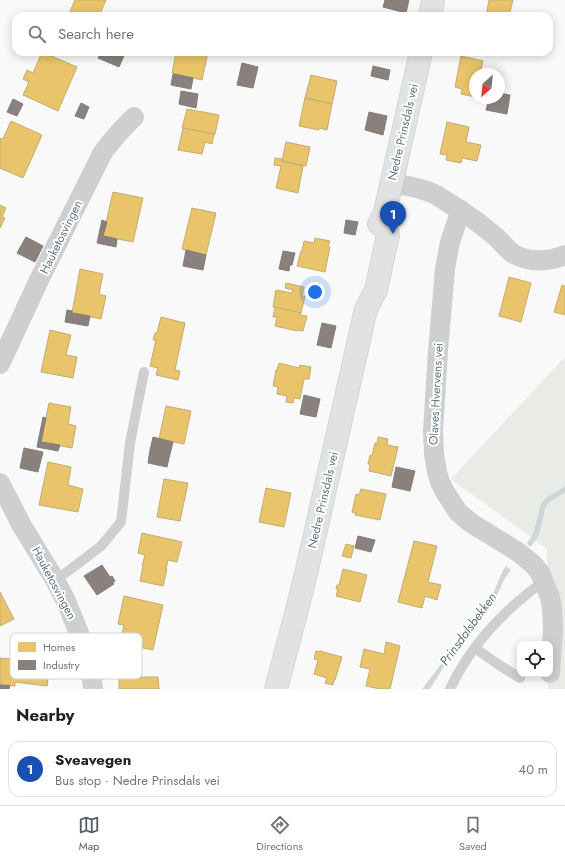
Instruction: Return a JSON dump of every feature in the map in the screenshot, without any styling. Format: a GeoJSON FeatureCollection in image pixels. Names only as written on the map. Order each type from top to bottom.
{"type":"FeatureCollection","features":[{"type":"Feature","properties":{"kind":"main road"},"geometry":{"type":"LineString","coordinates":[[431,12],[433,0]]}},
{"type":"Feature","properties":{"kind":"main road","name":"Nedre Prinsdals vei"},"geometry":{"type":"LineString","coordinates":[[276,689],[305,580],[366,309],[363,286],[375,232],[385,212],[420,56]]}},
{"type":"Feature","properties":{"kind":"street","name":"Hauketosvingen"},"geometry":{"type":"LineString","coordinates":[[0,364],[39,280],[102,154],[108,144],[134,117]]}},
{"type":"Feature","properties":{"kind":"street"},"geometry":{"type":"LineString","coordinates":[[392,183],[413,187],[435,194],[461,210],[512,252],[519,256],[541,261],[554,259],[565,255]]}},
{"type":"Feature","properties":{"kind":"street","name":"Olaves Hvervens vei"},"geometry":{"type":"LineString","coordinates":[[461,210],[450,242],[444,277],[433,431],[434,454],[437,472],[444,492],[458,512],[471,523],[518,552],[534,565],[540,573],[550,597],[554,629],[553,641]]}},
{"type":"Feature","properties":{"kind":"street","name":"Hauketosvingen"},"geometry":{"type":"LineString","coordinates":[[0,482],[22,526],[66,601],[79,633]]}},
{"type":"Feature","properties":{"kind":"street","name":"Olaves Hvervens vei"},"geometry":{"type":"LineString","coordinates":[[547,689],[549,677]]}},
{"type":"Feature","properties":{"kind":"street","name":"Hauketosvingen"},"geometry":{"type":"LineString","coordinates":[[92,679],[93,689]]}},
{"type":"Feature","properties":{"kind":"lane"},"geometry":{"type":"LineString","coordinates":[[55,580],[101,546],[122,522],[130,443],[144,372]]}},
{"type":"Feature","properties":{"kind":"lane"},"geometry":{"type":"LineString","coordinates":[[450,689],[467,658],[494,623],[508,609],[544,581]]}},
{"type":"Feature","properties":{"kind":"lane"},"geometry":{"type":"LineString","coordinates":[[475,648],[520,678]]}},
{"type":"Feature","properties":{"kind":"shaded area"},"geometry":{"type":"Polygon","coordinates":[[[565,357],[565,689],[548,689],[548,677],[553,677],[553,641],[548,641],[547,549],[451,479],[565,357]]]}},
{"type":"Feature","properties":{"kind":"water","name":"Prinsdalsbekken"},"geometry":{"type":"Polygon","coordinates":[[[506,566],[511,570],[505,578],[497,595],[449,658],[430,689],[422,689],[442,663],[447,653],[491,597],[506,566]]]}},
{"type":"Feature","properties":{"kind":"building: Homes"},"geometry":{"type":"Polygon","coordinates":[[[75,0],[106,0],[101,12],[70,12],[75,0]]]}},
{"type":"Feature","properties":{"kind":"building: Homes"},"geometry":{"type":"Polygon","coordinates":[[[489,0],[513,0],[510,12],[487,12],[489,0]]]}},
{"type":"Feature","properties":{"kind":"building: Homes"},"geometry":{"type":"Polygon","coordinates":[[[40,56],[51,56],[77,67],[58,111],[23,95],[29,82],[23,79],[27,70],[33,73],[40,56]]]}},
{"type":"Feature","properties":{"kind":"building: Homes"},"geometry":{"type":"Polygon","coordinates":[[[175,56],[207,56],[202,80],[172,73],[175,56]]]}},
{"type":"Feature","properties":{"kind":"building: Homes"},"geometry":{"type":"Polygon","coordinates":[[[461,56],[483,61],[481,68],[469,68],[469,96],[461,94],[462,89],[455,87],[461,56]]]}},
{"type":"Feature","properties":{"kind":"building: Homes"},"geometry":{"type":"Polygon","coordinates":[[[311,75],[337,81],[332,104],[305,98],[311,75]]]}},
{"type":"Feature","properties":{"kind":"building: Homes"},"geometry":{"type":"Polygon","coordinates":[[[305,98],[332,104],[327,130],[299,126],[305,98]]]}},
{"type":"Feature","properties":{"kind":"building: Homes"},"geometry":{"type":"Polygon","coordinates":[[[187,109],[219,115],[215,134],[182,128],[187,109]]]}},
{"type":"Feature","properties":{"kind":"building: Homes"},"geometry":{"type":"Polygon","coordinates":[[[11,121],[42,135],[23,178],[0,168],[0,139],[3,139],[11,121]]]}},
{"type":"Feature","properties":{"kind":"building: Homes"},"geometry":{"type":"Polygon","coordinates":[[[447,122],[469,127],[466,142],[481,145],[477,161],[462,158],[461,163],[446,160],[447,155],[440,154],[447,122]]]}},
{"type":"Feature","properties":{"kind":"building: Homes"},"geometry":{"type":"Polygon","coordinates":[[[183,128],[214,134],[212,144],[205,142],[202,154],[178,150],[183,128]]]}},
{"type":"Feature","properties":{"kind":"building: Homes"},"geometry":{"type":"Polygon","coordinates":[[[286,142],[310,147],[306,166],[282,161],[286,142]]]}},
{"type":"Feature","properties":{"kind":"building: Homes"},"geometry":{"type":"Polygon","coordinates":[[[275,158],[303,166],[298,193],[276,188],[281,166],[274,165],[275,158]]]}},
{"type":"Feature","properties":{"kind":"building: Homes"},"geometry":{"type":"Polygon","coordinates":[[[113,192],[143,198],[133,242],[103,236],[113,192]]]}},
{"type":"Feature","properties":{"kind":"building: Homes"},"geometry":{"type":"Polygon","coordinates":[[[0,205],[6,208],[2,217],[5,218],[0,228],[0,205]]]}},
{"type":"Feature","properties":{"kind":"building: Homes"},"geometry":{"type":"Polygon","coordinates":[[[192,208],[216,213],[206,255],[182,249],[192,208]]]}},
{"type":"Feature","properties":{"kind":"building: Homes"},"geometry":{"type":"Polygon","coordinates":[[[315,238],[330,241],[325,272],[297,266],[304,241],[314,243],[315,238]]]}},
{"type":"Feature","properties":{"kind":"building: Homes"},"geometry":{"type":"Polygon","coordinates":[[[80,269],[103,274],[99,294],[106,296],[101,319],[72,313],[80,269]]]}},
{"type":"Feature","properties":{"kind":"building: Homes"},"geometry":{"type":"Polygon","coordinates":[[[509,277],[531,283],[521,322],[499,316],[509,277]]]}},
{"type":"Feature","properties":{"kind":"building: Homes"},"geometry":{"type":"Polygon","coordinates":[[[286,283],[304,287],[302,296],[305,296],[301,313],[273,307],[276,290],[292,293],[293,290],[285,288],[286,283]]]}},
{"type":"Feature","properties":{"kind":"building: Homes"},"geometry":{"type":"Polygon","coordinates":[[[562,285],[565,286],[565,315],[554,312],[562,285]]]}},
{"type":"Feature","properties":{"kind":"building: Homes"},"geometry":{"type":"Polygon","coordinates":[[[275,307],[301,313],[300,315],[307,316],[303,331],[275,326],[277,317],[273,317],[275,307]]]}},
{"type":"Feature","properties":{"kind":"building: Homes"},"geometry":{"type":"Polygon","coordinates":[[[161,317],[185,323],[175,370],[180,371],[178,380],[156,375],[158,368],[150,366],[156,340],[153,340],[155,333],[157,333],[161,317]]]}},
{"type":"Feature","properties":{"kind":"building: Homes"},"geometry":{"type":"Polygon","coordinates":[[[50,330],[71,335],[66,355],[77,357],[73,378],[41,372],[50,330]]]}},
{"type":"Feature","properties":{"kind":"building: Homes"},"geometry":{"type":"Polygon","coordinates":[[[279,363],[299,368],[300,365],[311,367],[309,379],[304,379],[300,399],[294,398],[293,403],[286,402],[287,396],[277,394],[278,387],[273,386],[279,363]]]}},
{"type":"Feature","properties":{"kind":"building: Homes"},"geometry":{"type":"Polygon","coordinates":[[[49,403],[71,407],[68,424],[76,426],[72,448],[41,442],[49,403]]]}},
{"type":"Feature","properties":{"kind":"building: Homes"},"geometry":{"type":"Polygon","coordinates":[[[166,406],[191,411],[184,444],[159,439],[166,406]]]}},
{"type":"Feature","properties":{"kind":"building: Homes"},"geometry":{"type":"Polygon","coordinates":[[[378,437],[388,439],[387,445],[398,447],[391,476],[369,471],[370,465],[368,464],[370,455],[372,456],[378,437]]]}},
{"type":"Feature","properties":{"kind":"building: Homes"},"geometry":{"type":"Polygon","coordinates":[[[48,462],[71,467],[68,485],[83,489],[78,512],[39,505],[48,462]]]}},
{"type":"Feature","properties":{"kind":"building: Homes"},"geometry":{"type":"Polygon","coordinates":[[[164,479],[188,483],[180,521],[157,517],[164,479]]]}},
{"type":"Feature","properties":{"kind":"building: Homes"},"geometry":{"type":"Polygon","coordinates":[[[266,488],[291,493],[284,527],[259,522],[266,488]]]}},
{"type":"Feature","properties":{"kind":"building: Homes"},"geometry":{"type":"Polygon","coordinates":[[[361,489],[386,494],[380,520],[355,515],[356,513],[352,512],[356,494],[359,495],[361,489]]]}},
{"type":"Feature","properties":{"kind":"building: Homes"},"geometry":{"type":"Polygon","coordinates":[[[142,533],[182,542],[177,562],[168,560],[163,586],[140,581],[145,555],[138,553],[142,533]]]}},
{"type":"Feature","properties":{"kind":"building: Homes"},"geometry":{"type":"Polygon","coordinates":[[[414,541],[437,546],[428,582],[441,585],[437,600],[425,596],[422,608],[398,602],[414,541]]]}},
{"type":"Feature","properties":{"kind":"building: Homes"},"geometry":{"type":"Polygon","coordinates":[[[346,544],[354,546],[351,558],[342,556],[346,544]]]}},
{"type":"Feature","properties":{"kind":"building: Homes"},"geometry":{"type":"Polygon","coordinates":[[[343,569],[367,575],[360,602],[336,596],[338,589],[336,589],[337,585],[339,585],[343,569]]]}},
{"type":"Feature","properties":{"kind":"building: Homes"},"geometry":{"type":"Polygon","coordinates":[[[0,592],[14,619],[0,626],[0,592]]]}},
{"type":"Feature","properties":{"kind":"building: Homes"},"geometry":{"type":"Polygon","coordinates":[[[124,596],[163,605],[153,650],[142,648],[142,633],[122,633],[124,625],[118,624],[124,596]]]}},
{"type":"Feature","properties":{"kind":"building: Homes"},"geometry":{"type":"Polygon","coordinates":[[[386,642],[400,646],[390,689],[380,689],[366,686],[370,669],[360,667],[364,649],[384,654],[386,642]]]}},
{"type":"Feature","properties":{"kind":"building: Homes"},"geometry":{"type":"Polygon","coordinates":[[[316,651],[342,657],[333,685],[325,683],[327,678],[314,674],[318,660],[314,659],[316,651]]]}},
{"type":"Feature","properties":{"kind":"building: Homes"},"geometry":{"type":"Polygon","coordinates":[[[0,658],[10,659],[10,679],[48,679],[47,686],[15,682],[15,686],[0,684],[0,658]]]}},
{"type":"Feature","properties":{"kind":"building: Homes"},"geometry":{"type":"Polygon","coordinates":[[[158,677],[159,689],[119,689],[119,679],[158,677]]]}},
{"type":"Feature","properties":{"kind":"building: Industry"},"geometry":{"type":"Polygon","coordinates":[[[385,0],[409,0],[406,12],[383,7],[385,0]]]}},
{"type":"Feature","properties":{"kind":"building: Industry"},"geometry":{"type":"Polygon","coordinates":[[[99,56],[119,56],[123,58],[119,67],[98,58],[99,56]]]}},
{"type":"Feature","properties":{"kind":"building: Industry"},"geometry":{"type":"Polygon","coordinates":[[[242,63],[258,67],[253,88],[237,85],[242,63]]]}},
{"type":"Feature","properties":{"kind":"building: Industry"},"geometry":{"type":"Polygon","coordinates":[[[373,66],[390,70],[388,80],[371,76],[373,66]]]}},
{"type":"Feature","properties":{"kind":"building: Industry"},"geometry":{"type":"Polygon","coordinates":[[[173,74],[193,78],[191,89],[171,85],[173,74]]]}},
{"type":"Feature","properties":{"kind":"building: Industry"},"geometry":{"type":"Polygon","coordinates":[[[181,91],[198,94],[196,108],[179,104],[181,91]]]}},
{"type":"Feature","properties":{"kind":"building: Industry"},"geometry":{"type":"Polygon","coordinates":[[[505,94],[510,95],[507,114],[486,110],[488,104],[505,104],[505,94]]]}},
{"type":"Feature","properties":{"kind":"building: Industry"},"geometry":{"type":"Polygon","coordinates":[[[13,99],[23,104],[17,116],[7,112],[13,99]]]}},
{"type":"Feature","properties":{"kind":"building: Industry"},"geometry":{"type":"Polygon","coordinates":[[[81,103],[89,107],[84,119],[75,116],[81,103]]]}},
{"type":"Feature","properties":{"kind":"building: Industry"},"geometry":{"type":"Polygon","coordinates":[[[369,112],[387,116],[383,135],[365,130],[369,112]]]}},
{"type":"Feature","properties":{"kind":"building: Industry"},"geometry":{"type":"Polygon","coordinates":[[[102,220],[107,222],[103,236],[117,239],[116,247],[97,243],[102,220]]]}},
{"type":"Feature","properties":{"kind":"building: Industry"},"geometry":{"type":"Polygon","coordinates":[[[346,220],[358,222],[355,235],[344,233],[346,220]]]}},
{"type":"Feature","properties":{"kind":"building: Industry"},"geometry":{"type":"Polygon","coordinates":[[[26,237],[43,246],[35,262],[17,253],[26,237]]]}},
{"type":"Feature","properties":{"kind":"building: Industry"},"geometry":{"type":"Polygon","coordinates":[[[186,250],[206,255],[203,270],[183,266],[186,250]]]}},
{"type":"Feature","properties":{"kind":"building: Industry"},"geometry":{"type":"Polygon","coordinates":[[[283,251],[295,253],[289,271],[279,269],[283,251]]]}},
{"type":"Feature","properties":{"kind":"building: Industry"},"geometry":{"type":"Polygon","coordinates":[[[67,310],[72,311],[72,313],[90,316],[88,326],[65,322],[67,310]]]}},
{"type":"Feature","properties":{"kind":"building: Industry"},"geometry":{"type":"Polygon","coordinates":[[[322,323],[336,326],[331,348],[317,345],[322,323]]]}},
{"type":"Feature","properties":{"kind":"building: Industry"},"geometry":{"type":"Polygon","coordinates":[[[304,395],[320,399],[316,417],[300,414],[304,395]]]}},
{"type":"Feature","properties":{"kind":"building: Industry"},"geometry":{"type":"Polygon","coordinates":[[[43,417],[46,418],[41,442],[60,445],[58,451],[37,447],[43,417]]]}},
{"type":"Feature","properties":{"kind":"building: Industry"},"geometry":{"type":"Polygon","coordinates":[[[153,437],[173,442],[170,454],[150,450],[153,437]]]}},
{"type":"Feature","properties":{"kind":"building: Industry"},"geometry":{"type":"Polygon","coordinates":[[[24,448],[43,452],[38,472],[20,468],[24,448]]]}},
{"type":"Feature","properties":{"kind":"building: Industry"},"geometry":{"type":"Polygon","coordinates":[[[150,450],[170,454],[167,467],[148,463],[150,450]]]}},
{"type":"Feature","properties":{"kind":"building: Industry"},"geometry":{"type":"Polygon","coordinates":[[[396,467],[415,471],[410,491],[392,487],[396,467]]]}},
{"type":"Feature","properties":{"kind":"building: Industry"},"geometry":{"type":"Polygon","coordinates":[[[358,536],[375,540],[371,552],[355,548],[358,536]]]}},
{"type":"Feature","properties":{"kind":"building: Industry"},"geometry":{"type":"Polygon","coordinates":[[[102,565],[110,577],[112,576],[115,581],[113,582],[114,584],[97,595],[84,576],[102,565]]]}},
{"type":"Feature","properties":{"kind":"building: Industry"},"geometry":{"type":"Polygon","coordinates":[[[0,685],[10,686],[9,689],[0,689],[0,685]]]}},
{"type":"Feature","properties":{"kind":"waterway","name":"Prinsdalsbekken"},"geometry":{"type":"LineString","coordinates":[[530,543],[537,531],[543,506],[548,500],[565,489]]}},
{"type":"Feature","properties":{"kind":"place","name":"Sveavegen"},"geometry":{"type":"Point","coordinates":[393,234]}}]}
